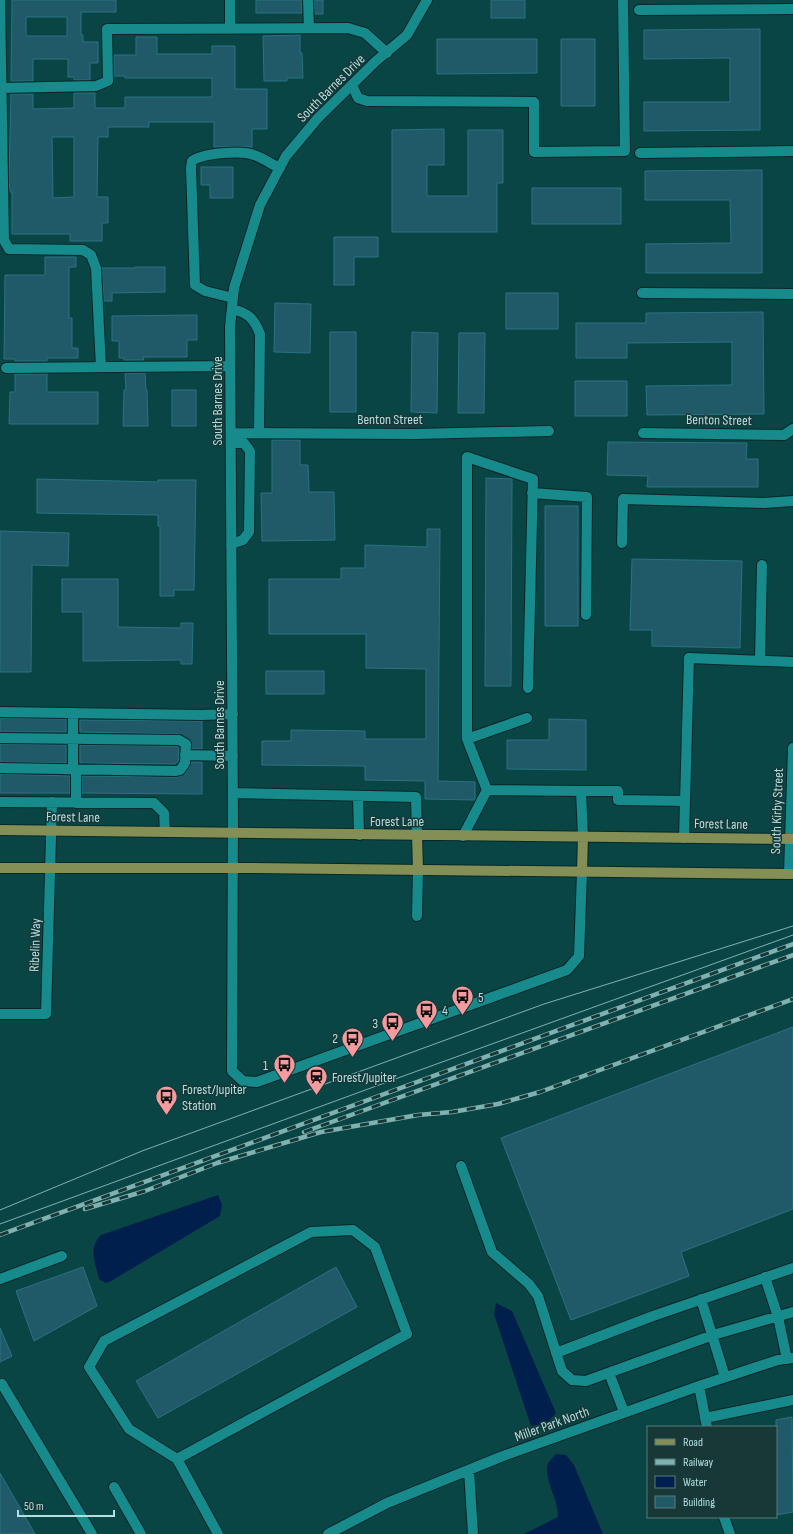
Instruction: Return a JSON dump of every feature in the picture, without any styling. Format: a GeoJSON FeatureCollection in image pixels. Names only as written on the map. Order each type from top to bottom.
{"type":"FeatureCollection","features":[{"type":"Feature","properties":{"kind":"main road","name":"Forest Lane"},"geometry":{"type":"LineString","coordinates":[[0,830],[791,839]]}},
{"type":"Feature","properties":{"kind":"main road"},"geometry":{"type":"LineString","coordinates":[[416,835],[418,870]]}},
{"type":"Feature","properties":{"kind":"main road"},"geometry":{"type":"LineString","coordinates":[[582,872],[583,837]]}},
{"type":"Feature","properties":{"kind":"main road"},"geometry":{"type":"LineString","coordinates":[[0,868],[232,868],[791,874]]}},
{"type":"Feature","properties":{"kind":"street"},"geometry":{"type":"LineString","coordinates":[[0,0],[4,240],[9,249],[83,250],[91,255],[96,268],[101,367]]}},
{"type":"Feature","properties":{"kind":"street"},"geometry":{"type":"LineString","coordinates":[[230,0],[230,29]]}},
{"type":"Feature","properties":{"kind":"street"},"geometry":{"type":"LineString","coordinates":[[308,0],[309,28]]}},
{"type":"Feature","properties":{"kind":"street","name":"South Barnes Drive"},"geometry":{"type":"LineString","coordinates":[[427,0],[407,35],[318,118],[286,156],[260,205],[234,288],[232,303],[230,366],[233,714],[232,1071],[243,1080],[257,1082],[567,970],[579,956],[582,872]]}},
{"type":"Feature","properties":{"kind":"street"},"geometry":{"type":"LineString","coordinates":[[352,85],[358,98],[367,101],[534,102],[534,152],[625,151],[623,0]]}},
{"type":"Feature","properties":{"kind":"street"},"geometry":{"type":"LineString","coordinates":[[639,10],[793,8]]}},
{"type":"Feature","properties":{"kind":"street"},"geometry":{"type":"LineString","coordinates":[[1,88],[96,86],[108,81],[107,29],[348,28],[365,33],[387,53]]}},
{"type":"Feature","properties":{"kind":"street"},"geometry":{"type":"LineString","coordinates":[[640,153],[793,151]]}},
{"type":"Feature","properties":{"kind":"street"},"geometry":{"type":"LineString","coordinates":[[259,433],[260,334],[255,322],[247,313],[232,303],[204,291],[195,285],[191,168],[192,162],[202,156],[239,152],[254,155],[280,168]]}},
{"type":"Feature","properties":{"kind":"street"},"geometry":{"type":"LineString","coordinates":[[642,293],[793,294]]}},
{"type":"Feature","properties":{"kind":"street"},"geometry":{"type":"LineString","coordinates":[[6,368],[230,366]]}},
{"type":"Feature","properties":{"kind":"street","name":"Benton Street"},"geometry":{"type":"LineString","coordinates":[[643,433],[784,435],[793,429]]}},
{"type":"Feature","properties":{"kind":"street","name":"Benton Street"},"geometry":{"type":"LineString","coordinates":[[231,438],[259,433],[414,434],[550,431]]}},
{"type":"Feature","properties":{"kind":"street"},"geometry":{"type":"LineString","coordinates":[[231,438],[244,443],[250,451],[249,532],[243,540],[232,544]]}},
{"type":"Feature","properties":{"kind":"street"},"geometry":{"type":"LineString","coordinates":[[488,790],[467,739],[467,457],[532,479],[528,688]]}},
{"type":"Feature","properties":{"kind":"street"},"geometry":{"type":"LineString","coordinates":[[532,493],[587,497],[586,615]]}},
{"type":"Feature","properties":{"kind":"street"},"geometry":{"type":"LineString","coordinates":[[622,543],[623,499],[764,503],[793,501]]}},
{"type":"Feature","properties":{"kind":"street"},"geometry":{"type":"LineString","coordinates":[[760,660],[762,565]]}},
{"type":"Feature","properties":{"kind":"street"},"geometry":{"type":"LineString","coordinates":[[684,838],[689,658],[793,662]]}},
{"type":"Feature","properties":{"kind":"street"},"geometry":{"type":"LineString","coordinates":[[0,712],[201,715],[233,714]]}},
{"type":"Feature","properties":{"kind":"street"},"geometry":{"type":"LineString","coordinates":[[73,713],[76,802]]}},
{"type":"Feature","properties":{"kind":"street"},"geometry":{"type":"LineString","coordinates":[[467,739],[527,718]]}},
{"type":"Feature","properties":{"kind":"street"},"geometry":{"type":"LineString","coordinates":[[0,738],[179,740],[186,744],[182,767],[176,771],[0,768]]}},
{"type":"Feature","properties":{"kind":"street","name":"South Kirby Street"},"geometry":{"type":"LineString","coordinates":[[791,874],[793,748]]}},
{"type":"Feature","properties":{"kind":"street"},"geometry":{"type":"LineString","coordinates":[[185,756],[233,756]]}},
{"type":"Feature","properties":{"kind":"street"},"geometry":{"type":"LineString","coordinates":[[488,790],[618,791],[618,800],[685,801]]}},
{"type":"Feature","properties":{"kind":"street"},"geometry":{"type":"LineString","coordinates":[[463,836],[488,790]]}},
{"type":"Feature","properties":{"kind":"street"},"geometry":{"type":"LineString","coordinates":[[581,791],[583,837]]}},
{"type":"Feature","properties":{"kind":"street"},"geometry":{"type":"LineString","coordinates":[[233,793],[416,797],[416,835]]}},
{"type":"Feature","properties":{"kind":"street"},"geometry":{"type":"LineString","coordinates":[[358,796],[359,835]]}},
{"type":"Feature","properties":{"kind":"street"},"geometry":{"type":"LineString","coordinates":[[0,802],[154,803],[164,813],[165,832]]}},
{"type":"Feature","properties":{"kind":"street","name":"Ribelin Way"},"geometry":{"type":"LineString","coordinates":[[0,1014],[46,1014],[52,802]]}},
{"type":"Feature","properties":{"kind":"street"},"geometry":{"type":"LineString","coordinates":[[417,916],[418,870]]}},
{"type":"Feature","properties":{"kind":"street"},"geometry":{"type":"LineString","coordinates":[[461,1166],[492,1252],[529,1284],[538,1296],[562,1371],[572,1380],[586,1381],[713,1335],[793,1312]]}},
{"type":"Feature","properties":{"kind":"street"},"geometry":{"type":"LineString","coordinates":[[177,1459],[407,1334],[375,1247],[353,1230],[311,1232],[104,1341],[89,1367],[129,1429],[177,1459],[218,1534]]}},
{"type":"Feature","properties":{"kind":"street"},"geometry":{"type":"LineString","coordinates":[[0,1279],[62,1256]]}},
{"type":"Feature","properties":{"kind":"street"},"geometry":{"type":"LineString","coordinates":[[556,1353],[793,1268]]}},
{"type":"Feature","properties":{"kind":"street"},"geometry":{"type":"LineString","coordinates":[[765,1277],[790,1359]]}},
{"type":"Feature","properties":{"kind":"street"},"geometry":{"type":"LineString","coordinates":[[701,1300],[725,1377]]}},
{"type":"Feature","properties":{"kind":"street","name":"Miller Park North"},"geometry":{"type":"LineString","coordinates":[[328,1534],[387,1503],[469,1470],[624,1412],[725,1377],[790,1359]]}},
{"type":"Feature","properties":{"kind":"street"},"geometry":{"type":"LineString","coordinates":[[609,1373],[624,1412]]}},
{"type":"Feature","properties":{"kind":"street"},"geometry":{"type":"LineString","coordinates":[[0,1385],[2,1384],[92,1534]]}},
{"type":"Feature","properties":{"kind":"street"},"geometry":{"type":"LineString","coordinates":[[699,1386],[706,1422],[793,1400]]}},
{"type":"Feature","properties":{"kind":"street"},"geometry":{"type":"LineString","coordinates":[[469,1470],[473,1534]]}},
{"type":"Feature","properties":{"kind":"street"},"geometry":{"type":"LineString","coordinates":[[114,1487],[141,1534]]}},
{"type":"Feature","properties":{"kind":"street"},"geometry":{"type":"LineString","coordinates":[[724,1518],[730,1534]]}},
{"type":"Feature","properties":{"kind":"water"},"geometry":{"type":"Polygon","coordinates":[[[218,1195],[222,1205],[220,1216],[111,1281],[106,1283],[99,1279],[94,1261],[94,1250],[97,1240],[101,1235],[218,1195]]]}},
{"type":"Feature","properties":{"kind":"water"},"geometry":{"type":"Polygon","coordinates":[[[496,1303],[512,1311],[556,1413],[547,1423],[531,1426],[494,1314],[496,1303]]]}},
{"type":"Feature","properties":{"kind":"water"},"geometry":{"type":"Polygon","coordinates":[[[556,1454],[566,1455],[574,1465],[603,1534],[524,1534],[558,1517],[558,1511],[547,1475],[548,1463],[556,1454]]]}},
{"type":"Feature","properties":{"kind":"building"},"geometry":{"type":"Polygon","coordinates":[[[12,0],[116,0],[116,12],[81,12],[81,35],[83,35],[83,42],[98,42],[98,63],[90,63],[90,80],[74,80],[74,77],[68,77],[68,59],[33,59],[33,81],[11,81],[12,0]],[[26,17],[26,36],[67,36],[67,17],[26,17]]]}},
{"type":"Feature","properties":{"kind":"building"},"geometry":{"type":"Polygon","coordinates":[[[256,0],[302,0],[302,13],[256,13],[256,0]]]}},
{"type":"Feature","properties":{"kind":"building"},"geometry":{"type":"Polygon","coordinates":[[[314,0],[323,0],[323,14],[315,14],[314,0]]]}},
{"type":"Feature","properties":{"kind":"building"},"geometry":{"type":"Polygon","coordinates":[[[491,0],[525,0],[525,18],[491,18],[491,0]]]}},
{"type":"Feature","properties":{"kind":"building"},"geometry":{"type":"Polygon","coordinates":[[[760,29],[760,130],[644,131],[644,102],[730,102],[730,58],[644,59],[644,30],[760,29]]]}},
{"type":"Feature","properties":{"kind":"building"},"geometry":{"type":"Polygon","coordinates":[[[300,35],[300,53],[302,53],[303,78],[287,78],[287,81],[264,81],[263,36],[300,35]]]}},
{"type":"Feature","properties":{"kind":"building"},"geometry":{"type":"Polygon","coordinates":[[[136,37],[157,37],[157,54],[212,54],[212,46],[235,46],[235,89],[267,89],[267,129],[252,129],[252,147],[214,147],[214,122],[149,122],[149,127],[108,127],[108,137],[98,137],[97,197],[108,197],[108,223],[102,223],[102,241],[70,241],[70,234],[12,234],[12,192],[10,192],[9,179],[11,94],[33,94],[33,109],[74,108],[74,93],[95,93],[95,108],[125,108],[125,97],[212,97],[212,78],[125,78],[125,76],[114,76],[114,55],[136,55],[136,37]],[[52,137],[53,198],[74,197],[74,137],[52,137]]]}},
{"type":"Feature","properties":{"kind":"building"},"geometry":{"type":"Polygon","coordinates":[[[437,39],[537,39],[537,73],[437,74],[437,39]]]}},
{"type":"Feature","properties":{"kind":"building"},"geometry":{"type":"Polygon","coordinates":[[[561,39],[595,39],[595,106],[561,106],[561,39]]]}},
{"type":"Feature","properties":{"kind":"building"},"geometry":{"type":"Polygon","coordinates":[[[444,129],[444,165],[427,165],[427,196],[468,196],[468,130],[503,130],[503,183],[497,183],[497,232],[392,232],[392,130],[444,129]]]}},
{"type":"Feature","properties":{"kind":"building"},"geometry":{"type":"Polygon","coordinates":[[[201,167],[233,167],[233,198],[210,198],[210,185],[201,185],[201,167]]]}},
{"type":"Feature","properties":{"kind":"building"},"geometry":{"type":"Polygon","coordinates":[[[762,170],[762,273],[646,273],[646,244],[731,243],[730,200],[645,200],[645,171],[762,170]]]}},
{"type":"Feature","properties":{"kind":"building"},"geometry":{"type":"Polygon","coordinates":[[[532,188],[621,188],[621,224],[532,224],[532,188]]]}},
{"type":"Feature","properties":{"kind":"building"},"geometry":{"type":"Polygon","coordinates":[[[334,237],[378,237],[378,257],[354,257],[354,285],[334,285],[334,237]]]}},
{"type":"Feature","properties":{"kind":"building"},"geometry":{"type":"Polygon","coordinates":[[[45,257],[76,257],[76,267],[69,267],[69,318],[72,318],[72,348],[78,348],[78,358],[47,358],[47,361],[15,361],[15,359],[4,359],[5,275],[45,275],[45,257]]]}},
{"type":"Feature","properties":{"kind":"building"},"geometry":{"type":"Polygon","coordinates":[[[165,267],[165,292],[112,293],[112,301],[104,301],[102,268],[165,267]]]}},
{"type":"Feature","properties":{"kind":"building"},"geometry":{"type":"Polygon","coordinates":[[[506,293],[558,293],[558,329],[506,329],[506,293]]]}},
{"type":"Feature","properties":{"kind":"building"},"geometry":{"type":"Polygon","coordinates":[[[275,303],[311,304],[310,353],[274,352],[275,303]]]}},
{"type":"Feature","properties":{"kind":"building"},"geometry":{"type":"Polygon","coordinates":[[[763,312],[764,414],[647,415],[646,386],[732,385],[732,342],[627,343],[627,358],[576,358],[576,323],[646,323],[646,313],[763,312]]]}},
{"type":"Feature","properties":{"kind":"building"},"geometry":{"type":"Polygon","coordinates":[[[197,315],[197,340],[187,340],[187,357],[143,357],[144,360],[124,360],[124,358],[119,358],[119,341],[112,341],[112,316],[197,315]]]}},
{"type":"Feature","properties":{"kind":"building"},"geometry":{"type":"Polygon","coordinates":[[[330,332],[356,332],[356,412],[330,412],[330,332]]]}},
{"type":"Feature","properties":{"kind":"building"},"geometry":{"type":"Polygon","coordinates":[[[412,332],[438,333],[437,413],[411,412],[412,332]]]}},
{"type":"Feature","properties":{"kind":"building"},"geometry":{"type":"Polygon","coordinates":[[[459,333],[485,333],[484,413],[458,413],[459,333]]]}},
{"type":"Feature","properties":{"kind":"building"},"geometry":{"type":"Polygon","coordinates":[[[125,373],[145,373],[148,426],[123,426],[124,390],[126,390],[125,373]]]}},
{"type":"Feature","properties":{"kind":"building"},"geometry":{"type":"Polygon","coordinates":[[[15,374],[47,374],[47,392],[98,392],[98,424],[9,424],[10,392],[15,392],[15,374]]]}},
{"type":"Feature","properties":{"kind":"building"},"geometry":{"type":"Polygon","coordinates":[[[575,381],[627,381],[627,416],[575,416],[575,381]]]}},
{"type":"Feature","properties":{"kind":"building"},"geometry":{"type":"Polygon","coordinates":[[[172,390],[196,390],[196,426],[172,426],[172,390]]]}},
{"type":"Feature","properties":{"kind":"building"},"geometry":{"type":"Polygon","coordinates":[[[272,440],[300,440],[300,465],[308,465],[309,492],[334,492],[335,540],[262,541],[261,493],[272,493],[272,440]]]}},
{"type":"Feature","properties":{"kind":"building"},"geometry":{"type":"Polygon","coordinates":[[[608,442],[747,443],[746,459],[758,459],[758,487],[647,487],[648,476],[607,475],[608,442]]]}},
{"type":"Feature","properties":{"kind":"building"},"geometry":{"type":"Polygon","coordinates":[[[486,478],[512,479],[511,686],[485,686],[486,478]]]}},
{"type":"Feature","properties":{"kind":"building"},"geometry":{"type":"Polygon","coordinates":[[[37,479],[158,482],[158,480],[196,480],[194,590],[174,590],[174,596],[160,596],[160,526],[158,526],[158,515],[37,513],[37,479]]]}},
{"type":"Feature","properties":{"kind":"building"},"geometry":{"type":"Polygon","coordinates":[[[545,506],[578,506],[578,626],[545,626],[545,506]]]}},
{"type":"Feature","properties":{"kind":"building"},"geometry":{"type":"Polygon","coordinates":[[[427,529],[440,529],[438,781],[475,782],[475,800],[425,799],[425,781],[365,780],[365,766],[262,765],[262,741],[291,741],[291,730],[365,731],[365,739],[426,739],[426,669],[366,668],[366,634],[269,634],[269,579],[341,579],[341,568],[365,568],[365,545],[427,547],[427,529]]]}},
{"type":"Feature","properties":{"kind":"building"},"geometry":{"type":"Polygon","coordinates":[[[0,531],[69,533],[68,566],[32,565],[31,672],[0,672],[0,531]]]}},
{"type":"Feature","properties":{"kind":"building"},"geometry":{"type":"Polygon","coordinates":[[[632,559],[742,561],[740,648],[652,646],[652,630],[630,630],[632,559]]]}},
{"type":"Feature","properties":{"kind":"building"},"geometry":{"type":"Polygon","coordinates":[[[62,579],[118,579],[118,627],[181,628],[181,623],[193,623],[192,664],[181,664],[181,660],[83,661],[83,612],[62,612],[62,579]]]}},
{"type":"Feature","properties":{"kind":"building"},"geometry":{"type":"Polygon","coordinates":[[[266,671],[324,671],[324,694],[266,694],[266,671]]]}},
{"type":"Feature","properties":{"kind":"building"},"geometry":{"type":"Polygon","coordinates":[[[0,718],[66,719],[66,732],[0,732],[0,718]]]}},
{"type":"Feature","properties":{"kind":"building"},"geometry":{"type":"Polygon","coordinates":[[[549,719],[586,720],[586,770],[507,769],[507,740],[549,740],[549,719]]]}},
{"type":"Feature","properties":{"kind":"building"},"geometry":{"type":"Polygon","coordinates":[[[80,720],[202,721],[202,749],[192,749],[191,741],[179,734],[80,732],[80,720]]]}},
{"type":"Feature","properties":{"kind":"building"},"geometry":{"type":"Polygon","coordinates":[[[0,744],[66,745],[66,763],[0,762],[0,744]]]}},
{"type":"Feature","properties":{"kind":"building"},"geometry":{"type":"Polygon","coordinates":[[[80,745],[177,746],[179,748],[179,761],[175,764],[80,763],[80,745]]]}},
{"type":"Feature","properties":{"kind":"building"},"geometry":{"type":"Polygon","coordinates":[[[192,762],[202,762],[202,794],[82,793],[82,776],[177,777],[185,774],[192,762]]]}},
{"type":"Feature","properties":{"kind":"building"},"geometry":{"type":"Polygon","coordinates":[[[0,774],[70,776],[70,793],[0,793],[0,774]]]}},
{"type":"Feature","properties":{"kind":"building"},"geometry":{"type":"Polygon","coordinates":[[[793,1027],[793,1209],[681,1252],[689,1276],[571,1320],[501,1138],[793,1027]]]}},
{"type":"Feature","properties":{"kind":"building"},"geometry":{"type":"Polygon","coordinates":[[[83,1267],[97,1306],[34,1341],[16,1291],[83,1267]]]}},
{"type":"Feature","properties":{"kind":"building"},"geometry":{"type":"Polygon","coordinates":[[[336,1267],[357,1307],[158,1418],[136,1381],[336,1267]]]}},
{"type":"Feature","properties":{"kind":"building"},"geometry":{"type":"Polygon","coordinates":[[[0,1328],[12,1356],[0,1362],[0,1328]]]}},
{"type":"Feature","properties":{"kind":"building"},"geometry":{"type":"Polygon","coordinates":[[[792,1417],[793,1512],[777,1515],[777,1426],[776,1420],[792,1417]]]}},
{"type":"Feature","properties":{"kind":"building"},"geometry":{"type":"Polygon","coordinates":[[[0,1473],[35,1534],[0,1534],[0,1473]]]}},
{"type":"Feature","properties":{"kind":"tram line"},"geometry":{"type":"LineString","coordinates":[[0,1210],[142,1151],[544,1004],[793,926]]}},
{"type":"Feature","properties":{"kind":"tram line"},"geometry":{"type":"LineString","coordinates":[[0,1224],[793,935]]}},
{"type":"Feature","properties":{"kind":"railway"},"geometry":{"type":"LineString","coordinates":[[0,1235],[793,944]]}},
{"type":"Feature","properties":{"kind":"railway"},"geometry":{"type":"LineString","coordinates":[[304,1132],[793,955]]}},
{"type":"Feature","properties":{"kind":"railway"},"geometry":{"type":"LineString","coordinates":[[85,1209],[145,1191],[217,1163],[321,1132],[418,1115],[452,1112],[498,1104],[540,1092],[793,999]]}},
{"type":"Feature","properties":{"kind":"place","name":"5"},"geometry":{"type":"Point","coordinates":[462,1016]}},
{"type":"Feature","properties":{"kind":"place","name":"4"},"geometry":{"type":"Point","coordinates":[427,1030]}},
{"type":"Feature","properties":{"kind":"place","name":"3"},"geometry":{"type":"Point","coordinates":[393,1042]}},
{"type":"Feature","properties":{"kind":"place","name":"2"},"geometry":{"type":"Point","coordinates":[353,1058]}},
{"type":"Feature","properties":{"kind":"place","name":"1"},"geometry":{"type":"Point","coordinates":[284,1084]}},
{"type":"Feature","properties":{"kind":"place","name":"Forest/Jupiter"},"geometry":{"type":"Point","coordinates":[317,1096]}},
{"type":"Feature","properties":{"kind":"place","name":"Forest/Jupiter Station"},"geometry":{"type":"Point","coordinates":[166,1116]}}]}
